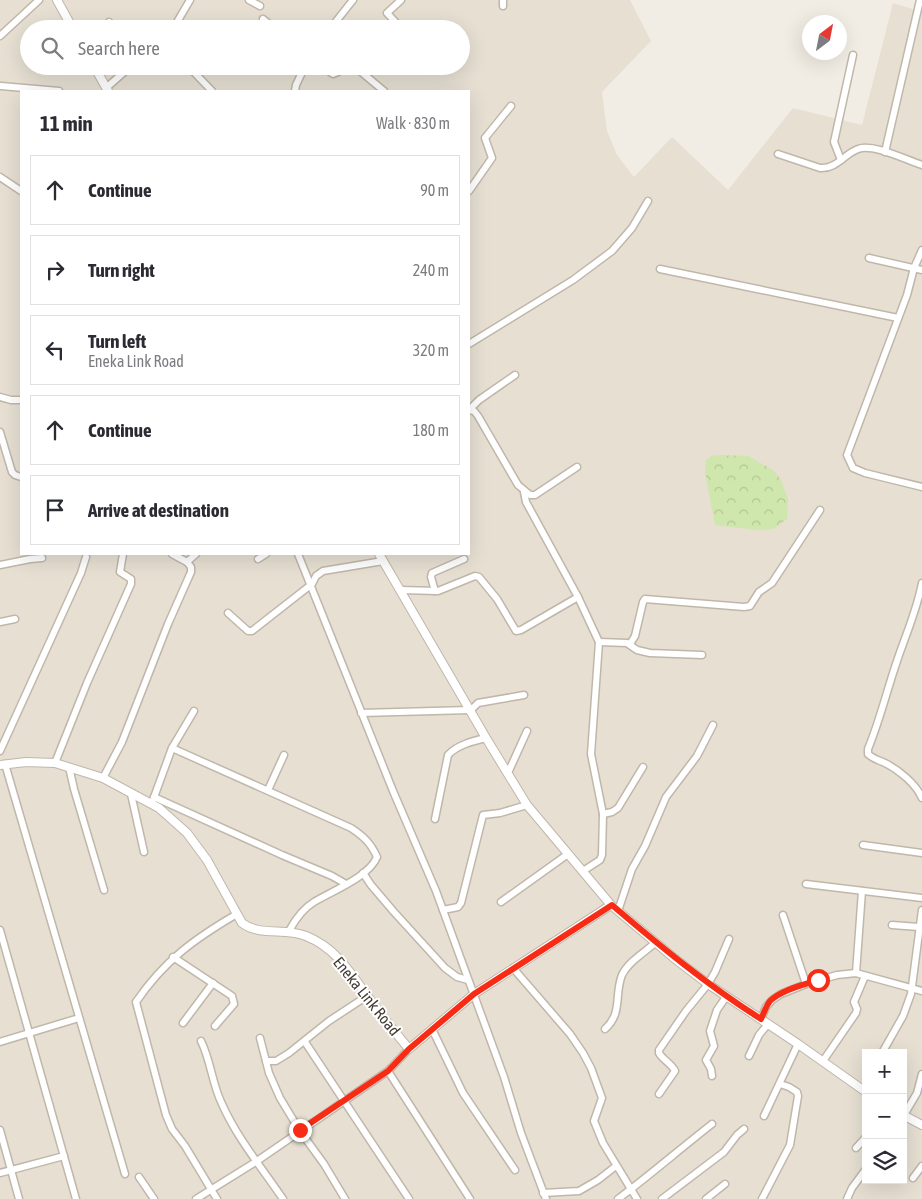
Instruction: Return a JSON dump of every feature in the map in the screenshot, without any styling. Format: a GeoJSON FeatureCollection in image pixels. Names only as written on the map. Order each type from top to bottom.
{"type":"FeatureCollection","features":[{"type":"Feature","properties":{"kind":"street"},"geometry":{"type":"LineString","coordinates":[[0,36],[39,0]]}},
{"type":"Feature","properties":{"kind":"street"},"geometry":{"type":"LineString","coordinates":[[57,0],[68,20]]}},
{"type":"Feature","properties":{"kind":"street"},"geometry":{"type":"LineString","coordinates":[[178,20],[190,0]]}},
{"type":"Feature","properties":{"kind":"street"},"geometry":{"type":"LineString","coordinates":[[250,0],[260,6]]}},
{"type":"Feature","properties":{"kind":"street"},"geometry":{"type":"LineString","coordinates":[[337,20],[353,0]]}},
{"type":"Feature","properties":{"kind":"street"},"geometry":{"type":"LineString","coordinates":[[394,20],[387,13],[401,0]]}},
{"type":"Feature","properties":{"kind":"street"},"geometry":{"type":"LineString","coordinates":[[885,152],[920,0]]}},
{"type":"Feature","properties":{"kind":"street"},"geometry":{"type":"LineString","coordinates":[[841,160],[834,142],[853,55]]}},
{"type":"Feature","properties":{"kind":"street"},"geometry":{"type":"LineString","coordinates":[[99,75],[107,90],[123,75]]}},
{"type":"Feature","properties":{"kind":"street"},"geometry":{"type":"LineString","coordinates":[[197,75],[211,90]]}},
{"type":"Feature","properties":{"kind":"street"},"geometry":{"type":"LineString","coordinates":[[295,90],[301,75]]}},
{"type":"Feature","properties":{"kind":"street"},"geometry":{"type":"LineString","coordinates":[[365,75],[383,90]]}},
{"type":"Feature","properties":{"kind":"street"},"geometry":{"type":"LineString","coordinates":[[2,86],[48,90]]}},
{"type":"Feature","properties":{"kind":"street"},"geometry":{"type":"LineString","coordinates":[[470,190],[492,158],[485,142],[486,135],[511,106]]}},
{"type":"Feature","properties":{"kind":"street"},"geometry":{"type":"LineString","coordinates":[[778,154],[820,168],[826,168],[856,150],[865,147],[922,165]]}},
{"type":"Feature","properties":{"kind":"street"},"geometry":{"type":"LineString","coordinates":[[0,177],[20,190]]}},
{"type":"Feature","properties":{"kind":"street"},"geometry":{"type":"LineString","coordinates":[[470,343],[573,280],[612,251],[632,228],[648,201]]}},
{"type":"Feature","properties":{"kind":"street"},"geometry":{"type":"LineString","coordinates":[[922,250],[847,455],[853,468],[865,473],[922,487]]}},
{"type":"Feature","properties":{"kind":"street"},"geometry":{"type":"LineString","coordinates":[[869,258],[922,270]]}},
{"type":"Feature","properties":{"kind":"street"},"geometry":{"type":"LineString","coordinates":[[660,269],[898,318]]}},
{"type":"Feature","properties":{"kind":"street"},"geometry":{"type":"LineString","coordinates":[[470,409],[479,400],[515,375]]}},
{"type":"Feature","properties":{"kind":"street"},"geometry":{"type":"LineString","coordinates":[[0,397],[20,400]]}},
{"type":"Feature","properties":{"kind":"street"},"geometry":{"type":"LineString","coordinates":[[470,410],[474,411],[478,416],[518,485],[524,492],[535,495],[577,467]]}},
{"type":"Feature","properties":{"kind":"street"},"geometry":{"type":"LineString","coordinates":[[0,432],[12,472],[20,477]]}},
{"type":"Feature","properties":{"kind":"street"},"geometry":{"type":"LineString","coordinates":[[524,492],[526,502],[578,597],[599,642],[592,754],[603,814],[602,858],[583,870]]}},
{"type":"Feature","properties":{"kind":"street"},"geometry":{"type":"LineString","coordinates":[[630,644],[636,636],[645,599],[750,606],[759,592],[772,583],[820,510]]}},
{"type":"Feature","properties":{"kind":"street"},"geometry":{"type":"LineString","coordinates":[[55,763],[87,683],[131,584],[131,578],[120,572],[123,555]]}},
{"type":"Feature","properties":{"kind":"street"},"geometry":{"type":"LineString","coordinates":[[103,778],[122,742],[168,624],[191,572],[191,567],[187,562],[174,555]]}},
{"type":"Feature","properties":{"kind":"street"},"geometry":{"type":"LineString","coordinates":[[187,562],[195,555]]}},
{"type":"Feature","properties":{"kind":"street"},"geometry":{"type":"LineString","coordinates":[[258,559],[264,555]]}},
{"type":"Feature","properties":{"kind":"street"},"geometry":{"type":"LineString","coordinates":[[298,555],[312,584],[361,713],[443,910],[504,1077],[521,1133],[544,1196],[579,1191],[598,1180],[616,1166]]}},
{"type":"Feature","properties":{"kind":"street"},"geometry":{"type":"LineString","coordinates":[[380,555],[527,805],[612,905],[708,984],[862,1087]]}},
{"type":"Feature","properties":{"kind":"street"},"geometry":{"type":"LineString","coordinates":[[0,751],[81,573],[86,557]]}},
{"type":"Feature","properties":{"kind":"street"},"geometry":{"type":"LineString","coordinates":[[0,565],[42,558]]}},
{"type":"Feature","properties":{"kind":"street"},"geometry":{"type":"LineString","coordinates":[[435,591],[431,577],[432,573],[464,559]]}},
{"type":"Feature","properties":{"kind":"street"},"geometry":{"type":"LineString","coordinates":[[228,613],[248,631],[252,631],[312,584],[316,576],[323,572],[383,561]]}},
{"type":"Feature","properties":{"kind":"street"},"geometry":{"type":"LineString","coordinates":[[400,590],[435,591],[450,588],[475,576],[480,577],[497,599],[516,631],[521,630],[578,597]]}},
{"type":"Feature","properties":{"kind":"street"},"geometry":{"type":"LineString","coordinates":[[922,583],[918,603],[890,681],[881,717],[868,749],[868,754],[871,758],[894,768],[919,792],[922,798]]}},
{"type":"Feature","properties":{"kind":"street"},"geometry":{"type":"LineString","coordinates":[[0,622],[16,619]]}},
{"type":"Feature","properties":{"kind":"street"},"geometry":{"type":"LineString","coordinates":[[599,642],[630,644],[637,650],[650,652],[702,655]]}},
{"type":"Feature","properties":{"kind":"street"},"geometry":{"type":"LineString","coordinates":[[361,713],[470,710],[478,703],[524,695]]}},
{"type":"Feature","properties":{"kind":"street"},"geometry":{"type":"LineString","coordinates":[[194,711],[172,748],[153,801],[332,876],[346,884]]}},
{"type":"Feature","properties":{"kind":"street"},"geometry":{"type":"LineString","coordinates":[[618,911],[632,869],[645,846],[666,797],[697,756],[713,725]]}},
{"type":"Feature","properties":{"kind":"street"},"geometry":{"type":"LineString","coordinates":[[508,773],[528,731]]}},
{"type":"Feature","properties":{"kind":"street"},"geometry":{"type":"LineString","coordinates":[[436,820],[448,755],[452,750],[486,738]]}},
{"type":"Feature","properties":{"kind":"street"},"geometry":{"type":"LineString","coordinates":[[172,748],[351,828],[369,842],[377,857],[374,863],[363,873],[305,909],[289,931]]}},
{"type":"Feature","properties":{"kind":"street"},"geometry":{"type":"LineString","coordinates":[[268,790],[284,755]]}},
{"type":"Feature","properties":{"kind":"street","name":"Eneka Link Road"},"geometry":{"type":"LineString","coordinates":[[3,764],[55,763],[103,778],[131,794],[153,801],[187,833],[207,860],[242,923],[258,931],[289,931],[306,936],[329,950],[347,966],[367,996],[409,1049],[474,994],[612,905]]}},
{"type":"Feature","properties":{"kind":"street"},"geometry":{"type":"LineString","coordinates":[[3,764],[125,1174]]}},
{"type":"Feature","properties":{"kind":"street"},"geometry":{"type":"LineString","coordinates":[[69,767],[104,890]]}},
{"type":"Feature","properties":{"kind":"street"},"geometry":{"type":"LineString","coordinates":[[603,814],[618,808],[643,767]]}},
{"type":"Feature","properties":{"kind":"street"},"geometry":{"type":"LineString","coordinates":[[131,794],[144,852]]}},
{"type":"Feature","properties":{"kind":"street"},"geometry":{"type":"LineString","coordinates":[[443,910],[458,907],[461,903],[483,815],[500,814],[527,805]]}},
{"type":"Feature","properties":{"kind":"street"},"geometry":{"type":"LineString","coordinates":[[864,845],[922,853]]}},
{"type":"Feature","properties":{"kind":"street"},"geometry":{"type":"LineString","coordinates":[[501,902],[568,854]]}},
{"type":"Feature","properties":{"kind":"street"},"geometry":{"type":"LineString","coordinates":[[363,873],[394,912],[445,968],[457,977],[468,980]]}},
{"type":"Feature","properties":{"kind":"street"},"geometry":{"type":"LineString","coordinates":[[806,884],[922,898]]}},
{"type":"Feature","properties":{"kind":"street"},"geometry":{"type":"LineString","coordinates":[[856,973],[862,891]]}},
{"type":"Feature","properties":{"kind":"street"},"geometry":{"type":"LineString","coordinates":[[884,1049],[903,1016],[911,994],[920,943],[919,927],[922,910]]}},
{"type":"Feature","properties":{"kind":"street"},"geometry":{"type":"LineString","coordinates":[[217,1199],[197,1164],[172,1129],[166,1114],[136,1002],[173,957],[198,938],[237,914]]}},
{"type":"Feature","properties":{"kind":"street"},"geometry":{"type":"LineString","coordinates":[[783,915],[806,984]]}},
{"type":"Feature","properties":{"kind":"street"},"geometry":{"type":"LineString","coordinates":[[892,925],[919,927]]}},
{"type":"Feature","properties":{"kind":"street"},"geometry":{"type":"LineString","coordinates":[[0,930],[76,1199]]}},
{"type":"Feature","properties":{"kind":"street"},"geometry":{"type":"LineString","coordinates":[[659,1094],[675,1071],[662,1058],[659,1050],[708,984],[729,939]]}},
{"type":"Feature","properties":{"kind":"street"},"geometry":{"type":"LineString","coordinates":[[605,1029],[616,1016],[622,975],[630,965],[656,943]]}},
{"type":"Feature","properties":{"kind":"street"},"geometry":{"type":"LineString","coordinates":[[173,957],[232,996],[234,1004],[215,1026]]}},
{"type":"Feature","properties":{"kind":"street"},"geometry":{"type":"LineString","coordinates":[[513,968],[570,1034],[583,1053],[591,1068],[602,1098],[594,1121],[603,1143],[637,1199]]}},
{"type":"Feature","properties":{"kind":"street"},"geometry":{"type":"LineString","coordinates":[[749,1056],[764,1022],[766,1007],[781,994],[806,984],[837,975],[856,973],[922,991]]}},
{"type":"Feature","properties":{"kind":"street"},"geometry":{"type":"LineString","coordinates":[[822,1061],[856,1013],[857,1009],[854,1002],[865,976]]}},
{"type":"Feature","properties":{"kind":"street"},"geometry":{"type":"LineString","coordinates":[[183,1023],[214,983]]}},
{"type":"Feature","properties":{"kind":"street"},"geometry":{"type":"LineString","coordinates":[[266,1061],[276,1061],[367,996]]}},
{"type":"Feature","properties":{"kind":"street"},"geometry":{"type":"LineString","coordinates":[[712,1076],[711,1069],[706,1060],[714,1046],[710,1032],[718,1010],[726,997]]}},
{"type":"Feature","properties":{"kind":"street"},"geometry":{"type":"LineString","coordinates":[[0,1042],[79,1018]]}},
{"type":"Feature","properties":{"kind":"street"},"geometry":{"type":"LineString","coordinates":[[432,1029],[463,1093],[515,1170]]}},
{"type":"Feature","properties":{"kind":"street"},"geometry":{"type":"LineString","coordinates":[[260,1038],[272,1082],[300,1130],[324,1164],[345,1199]]}},
{"type":"Feature","properties":{"kind":"street"},"geometry":{"type":"LineString","coordinates":[[201,1041],[221,1103],[234,1126],[283,1199]]}},
{"type":"Feature","properties":{"kind":"street"},"geometry":{"type":"LineString","coordinates":[[305,1042],[409,1199]]}},
{"type":"Feature","properties":{"kind":"street"},"geometry":{"type":"LineString","coordinates":[[764,1116],[798,1044]]}},
{"type":"Feature","properties":{"kind":"street"},"geometry":{"type":"LineString","coordinates":[[196,1199],[388,1071],[409,1049]]}},
{"type":"Feature","properties":{"kind":"street"},"geometry":{"type":"LineString","coordinates":[[388,1071],[470,1199]]}},
{"type":"Feature","properties":{"kind":"street"},"geometry":{"type":"LineString","coordinates":[[907,1110],[917,1093],[922,1074]]}},
{"type":"Feature","properties":{"kind":"street"},"geometry":{"type":"LineString","coordinates":[[762,1199],[790,1144],[797,1101],[796,1092],[780,1084]]}},
{"type":"Feature","properties":{"kind":"street"},"geometry":{"type":"LineString","coordinates":[[907,1117],[922,1125]]}},
{"type":"Feature","properties":{"kind":"street"},"geometry":{"type":"LineString","coordinates":[[618,1199],[712,1124]]}},
{"type":"Feature","properties":{"kind":"street"},"geometry":{"type":"LineString","coordinates":[[662,1199],[724,1152],[744,1129]]}},
{"type":"Feature","properties":{"kind":"street"},"geometry":{"type":"LineString","coordinates":[[0,1130],[19,1199]]}},
{"type":"Feature","properties":{"kind":"street"},"geometry":{"type":"LineString","coordinates":[[856,1148],[864,1139]]}},
{"type":"Feature","properties":{"kind":"street"},"geometry":{"type":"LineString","coordinates":[[0,1173],[64,1156]]}},
{"type":"Feature","properties":{"kind":"street"},"geometry":{"type":"LineString","coordinates":[[913,1178],[922,1166]]}},
{"type":"Feature","properties":{"kind":"street"},"geometry":{"type":"LineString","coordinates":[[847,1199],[862,1174]]}},
{"type":"Feature","properties":{"kind":"street"},"geometry":{"type":"LineString","coordinates":[[140,1177],[154,1199]]}},
{"type":"Feature","properties":{"kind":"street"},"geometry":{"type":"LineString","coordinates":[[706,1199],[725,1184]]}},
{"type":"Feature","properties":{"kind":"shaded area"},"geometry":{"type":"Polygon","coordinates":[[[0,0],[630,0],[651,41],[602,92],[607,131],[617,155],[634,177],[672,137],[728,190],[793,108],[862,125],[893,3],[922,12],[922,1199],[0,1199],[0,0]]]}},
{"type":"Feature","properties":{"kind":"green space"},"geometry":{"type":"Polygon","coordinates":[[[714,455],[748,456],[773,470],[781,480],[788,499],[787,519],[773,529],[757,530],[715,525],[705,472],[706,460],[714,455]]]}},
{"type":"Feature","properties":{"kind":"route"},"geometry":{"type":"LineString","coordinates":[[300,1130],[388,1071],[409,1049],[474,994],[612,905],[674,958],[726,997],[761,1019],[766,1007],[772,1000],[781,994],[818,980]]}}]}
